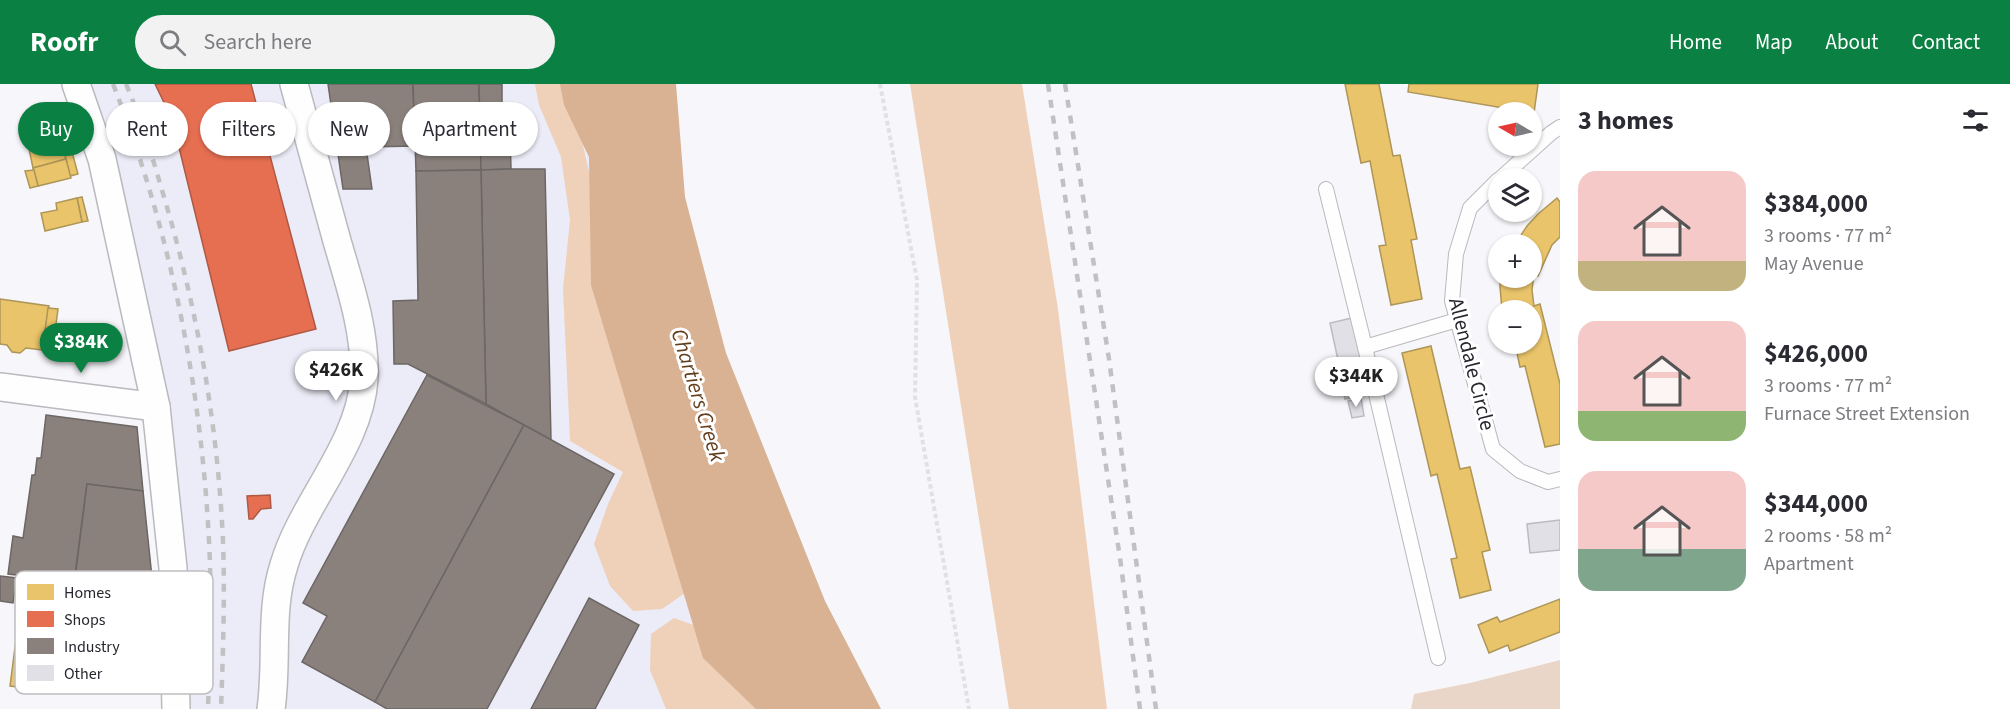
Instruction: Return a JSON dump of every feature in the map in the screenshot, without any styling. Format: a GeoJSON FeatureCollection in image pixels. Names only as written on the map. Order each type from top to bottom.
{"type":"FeatureCollection","features":[{"type":"Feature","properties":{"kind":"street"},"geometry":{"type":"LineString","coordinates":[[76,84],[102,159],[156,406],[173,571]]}},
{"type":"Feature","properties":{"kind":"street"},"geometry":{"type":"LineString","coordinates":[[271,709],[277,592],[284,563],[350,430],[360,404],[364,379],[360,322],[294,84]]}},
{"type":"Feature","properties":{"kind":"street"},"geometry":{"type":"LineString","coordinates":[[0,387],[156,406]]}},
{"type":"Feature","properties":{"kind":"street"},"geometry":{"type":"LineString","coordinates":[[176,694],[176,709]]}},
{"type":"Feature","properties":{"kind":"lane","name":"Allendale Circle"},"geometry":{"type":"LineString","coordinates":[[1512,168],[1560,127]]}},
{"type":"Feature","properties":{"kind":"lane"},"geometry":{"type":"LineString","coordinates":[[1326,189],[1438,658]]}},
{"type":"Feature","properties":{"kind":"lane","name":"Allendale Circle"},"geometry":{"type":"LineString","coordinates":[[1488,191],[1470,208],[1456,254],[1452,301],[1494,449],[1520,471],[1548,482],[1560,479]]}},
{"type":"Feature","properties":{"kind":"lane"},"geometry":{"type":"LineString","coordinates":[[1365,347],[1457,320]]}},
{"type":"Feature","properties":{"kind":"path"},"geometry":{"type":"LineString","coordinates":[[880,84],[917,280],[915,397],[969,709]]}},
{"type":"Feature","properties":{"kind":"shaded area"},"geometry":{"type":"Polygon","coordinates":[[[76,84],[608,84],[799,709],[176,709],[175,694],[213,694],[213,571],[167,571],[156,407],[94,156],[94,102],[80,102],[76,84]]]}},
{"type":"Feature","properties":{"kind":"shaded area"},"geometry":{"type":"Polygon","coordinates":[[[535,84],[569,84],[685,593],[662,609],[633,611],[610,586],[594,544],[608,504],[623,472],[570,441],[563,289],[570,220],[561,157],[539,105],[535,84]]]}},
{"type":"Feature","properties":{"kind":"shaded area"},"geometry":{"type":"Polygon","coordinates":[[[910,84],[1022,84],[1058,309],[1107,709],[1009,709],[910,84]]]}},
{"type":"Feature","properties":{"kind":"shaded area"},"geometry":{"type":"Polygon","coordinates":[[[674,618],[702,628],[761,709],[666,709],[650,670],[651,634],[674,618]]]}},
{"type":"Feature","properties":{"kind":"shaded area"},"geometry":{"type":"Polygon","coordinates":[[[1560,660],[1560,709],[1411,709],[1414,694],[1470,683],[1560,660]]]}},
{"type":"Feature","properties":{"kind":"water","name":"Chartiers Creek"},"geometry":{"type":"Polygon","coordinates":[[[560,84],[676,84],[685,197],[726,353],[825,601],[881,709],[756,709],[703,658],[591,285],[589,157],[564,105],[560,84]]]}},
{"type":"Feature","properties":{"kind":"building: Homes"},"geometry":{"type":"Polygon","coordinates":[[[1345,84],[1379,84],[1393,156],[1400,155],[1417,239],[1411,240],[1422,299],[1391,305],[1379,246],[1386,245],[1370,161],[1361,163],[1345,84]]]}},
{"type":"Feature","properties":{"kind":"building: Homes"},"geometry":{"type":"Polygon","coordinates":[[[1409,84],[1538,84],[1536,102],[1488,102],[1488,105],[1408,92],[1409,84]]]}},
{"type":"Feature","properties":{"kind":"building: Homes"},"geometry":{"type":"Polygon","coordinates":[[[30,156],[65,156],[66,159],[33,168],[30,156]]]}},
{"type":"Feature","properties":{"kind":"building: Homes"},"geometry":{"type":"Polygon","coordinates":[[[65,156],[73,156],[78,174],[70,176],[65,156]]]}},
{"type":"Feature","properties":{"kind":"building: Homes"},"geometry":{"type":"Polygon","coordinates":[[[66,159],[71,178],[38,186],[33,168],[66,159]]]}},
{"type":"Feature","properties":{"kind":"building: Homes"},"geometry":{"type":"Polygon","coordinates":[[[34,170],[38,186],[30,188],[25,171],[34,170]]]}},
{"type":"Feature","properties":{"kind":"building: Homes"},"geometry":{"type":"Polygon","coordinates":[[[82,197],[88,221],[82,222],[77,198],[82,197]]]}},
{"type":"Feature","properties":{"kind":"building: Homes"},"geometry":{"type":"Polygon","coordinates":[[[77,198],[82,222],[45,231],[41,213],[57,210],[56,203],[77,198]]]}},
{"type":"Feature","properties":{"kind":"building: Homes"},"geometry":{"type":"Polygon","coordinates":[[[1557,198],[1560,202],[1560,237],[1552,245],[1542,267],[1542,234],[1522,234],[1531,222],[1542,222],[1542,211],[1557,198]]]}},
{"type":"Feature","properties":{"kind":"building: Homes"},"geometry":{"type":"Polygon","coordinates":[[[1500,288],[1532,288],[1533,300],[1501,300],[1500,288]]]}},
{"type":"Feature","properties":{"kind":"building: Homes"},"geometry":{"type":"Polygon","coordinates":[[[0,299],[49,306],[45,331],[50,337],[49,345],[42,350],[26,348],[20,353],[12,352],[7,345],[0,344],[0,299]]]}},
{"type":"Feature","properties":{"kind":"building: Homes"},"geometry":{"type":"Polygon","coordinates":[[[48,308],[58,309],[54,340],[50,339],[45,331],[48,308]]]}},
{"type":"Feature","properties":{"kind":"building: Homes"},"geometry":{"type":"Polygon","coordinates":[[[1542,312],[1560,384],[1560,444],[1545,447],[1525,366],[1520,367],[1517,354],[1542,354],[1542,312]]]}},
{"type":"Feature","properties":{"kind":"building: Homes"},"geometry":{"type":"Polygon","coordinates":[[[1431,346],[1460,469],[1470,467],[1490,550],[1482,552],[1491,590],[1460,598],[1451,559],[1457,558],[1437,474],[1431,476],[1402,353],[1431,346]]]}},
{"type":"Feature","properties":{"kind":"building: Homes"},"geometry":{"type":"Polygon","coordinates":[[[1560,599],[1560,632],[1510,651],[1508,645],[1489,653],[1478,625],[1497,617],[1500,622],[1560,599]]]}},
{"type":"Feature","properties":{"kind":"building: Homes"},"geometry":{"type":"Polygon","coordinates":[[[15,647],[15,687],[10,686],[15,647]]]}},
{"type":"Feature","properties":{"kind":"building: Shops"},"geometry":{"type":"Polygon","coordinates":[[[155,84],[251,84],[256,102],[200,102],[200,156],[270,156],[316,329],[229,351],[181,156],[188,156],[188,102],[164,102],[155,84]]]}},
{"type":"Feature","properties":{"kind":"building: Shops"},"geometry":{"type":"Polygon","coordinates":[[[270,495],[271,508],[261,509],[253,519],[249,519],[247,496],[270,495]]]}},
{"type":"Feature","properties":{"kind":"building: Industry"},"geometry":{"type":"Polygon","coordinates":[[[328,84],[413,84],[414,102],[402,102],[402,146],[390,147],[390,102],[331,102],[328,84]]]}},
{"type":"Feature","properties":{"kind":"building: Industry"},"geometry":{"type":"Polygon","coordinates":[[[413,84],[479,84],[479,102],[414,102],[413,84]]]}},
{"type":"Feature","properties":{"kind":"building: Industry"},"geometry":{"type":"Polygon","coordinates":[[[479,84],[502,84],[502,102],[479,102],[479,84]]]}},
{"type":"Feature","properties":{"kind":"building: Industry"},"geometry":{"type":"Polygon","coordinates":[[[338,156],[367,156],[372,189],[343,189],[338,156]]]}},
{"type":"Feature","properties":{"kind":"building: Industry"},"geometry":{"type":"Polygon","coordinates":[[[415,156],[481,156],[481,170],[416,171],[415,156]]]}},
{"type":"Feature","properties":{"kind":"building: Industry"},"geometry":{"type":"Polygon","coordinates":[[[481,156],[511,156],[511,169],[481,170],[481,156]]]}},
{"type":"Feature","properties":{"kind":"building: Industry"},"geometry":{"type":"Polygon","coordinates":[[[545,169],[551,440],[486,404],[481,170],[545,169]]]}},
{"type":"Feature","properties":{"kind":"building: Industry"},"geometry":{"type":"Polygon","coordinates":[[[481,170],[486,404],[408,364],[394,364],[393,301],[418,300],[416,171],[481,170]]]}},
{"type":"Feature","properties":{"kind":"building: Industry"},"geometry":{"type":"Polygon","coordinates":[[[427,375],[524,425],[375,702],[302,662],[327,616],[303,603],[427,375]]]}},
{"type":"Feature","properties":{"kind":"building: Industry"},"geometry":{"type":"Polygon","coordinates":[[[46,415],[137,427],[143,491],[87,484],[75,571],[15,571],[15,575],[8,574],[13,536],[23,538],[32,475],[35,475],[37,458],[41,458],[46,415]]]}},
{"type":"Feature","properties":{"kind":"building: Industry"},"geometry":{"type":"Polygon","coordinates":[[[524,425],[614,474],[487,709],[387,709],[375,702],[524,425]]]}},
{"type":"Feature","properties":{"kind":"building: Industry"},"geometry":{"type":"Polygon","coordinates":[[[87,484],[143,491],[151,571],[76,571],[87,484]]]}},
{"type":"Feature","properties":{"kind":"building: Industry"},"geometry":{"type":"Polygon","coordinates":[[[0,576],[15,578],[13,603],[0,601],[0,576]]]}},
{"type":"Feature","properties":{"kind":"building: Industry"},"geometry":{"type":"Polygon","coordinates":[[[589,598],[639,625],[595,709],[531,709],[589,598]]]}},
{"type":"Feature","properties":{"kind":"building: Other"},"geometry":{"type":"Polygon","coordinates":[[[1352,318],[1363,369],[1341,374],[1330,323],[1352,318]]]}},
{"type":"Feature","properties":{"kind":"building: Other"},"geometry":{"type":"Polygon","coordinates":[[[1363,380],[1366,394],[1345,399],[1342,385],[1363,380]]]}},
{"type":"Feature","properties":{"kind":"building: Other"},"geometry":{"type":"Polygon","coordinates":[[[1361,398],[1364,416],[1352,418],[1348,401],[1361,398]]]}},
{"type":"Feature","properties":{"kind":"building: Other"},"geometry":{"type":"Polygon","coordinates":[[[1560,520],[1560,550],[1530,553],[1527,524],[1560,520]]]}},
{"type":"Feature","properties":{"kind":"railway"},"geometry":{"type":"LineString","coordinates":[[113,84],[151,195],[179,308],[199,424],[210,571]]}},
{"type":"Feature","properties":{"kind":"railway"},"geometry":{"type":"LineString","coordinates":[[126,84],[149,148],[180,254],[198,335],[212,417],[223,541],[221,709]]}},
{"type":"Feature","properties":{"kind":"railway"},"geometry":{"type":"LineString","coordinates":[[1048,84],[1120,558],[1140,709]]}},
{"type":"Feature","properties":{"kind":"railway"},"geometry":{"type":"LineString","coordinates":[[1065,84],[1109,359],[1156,709]]}},
{"type":"Feature","properties":{"kind":"railway"},"geometry":{"type":"LineString","coordinates":[[208,694],[208,709]]}}]}
